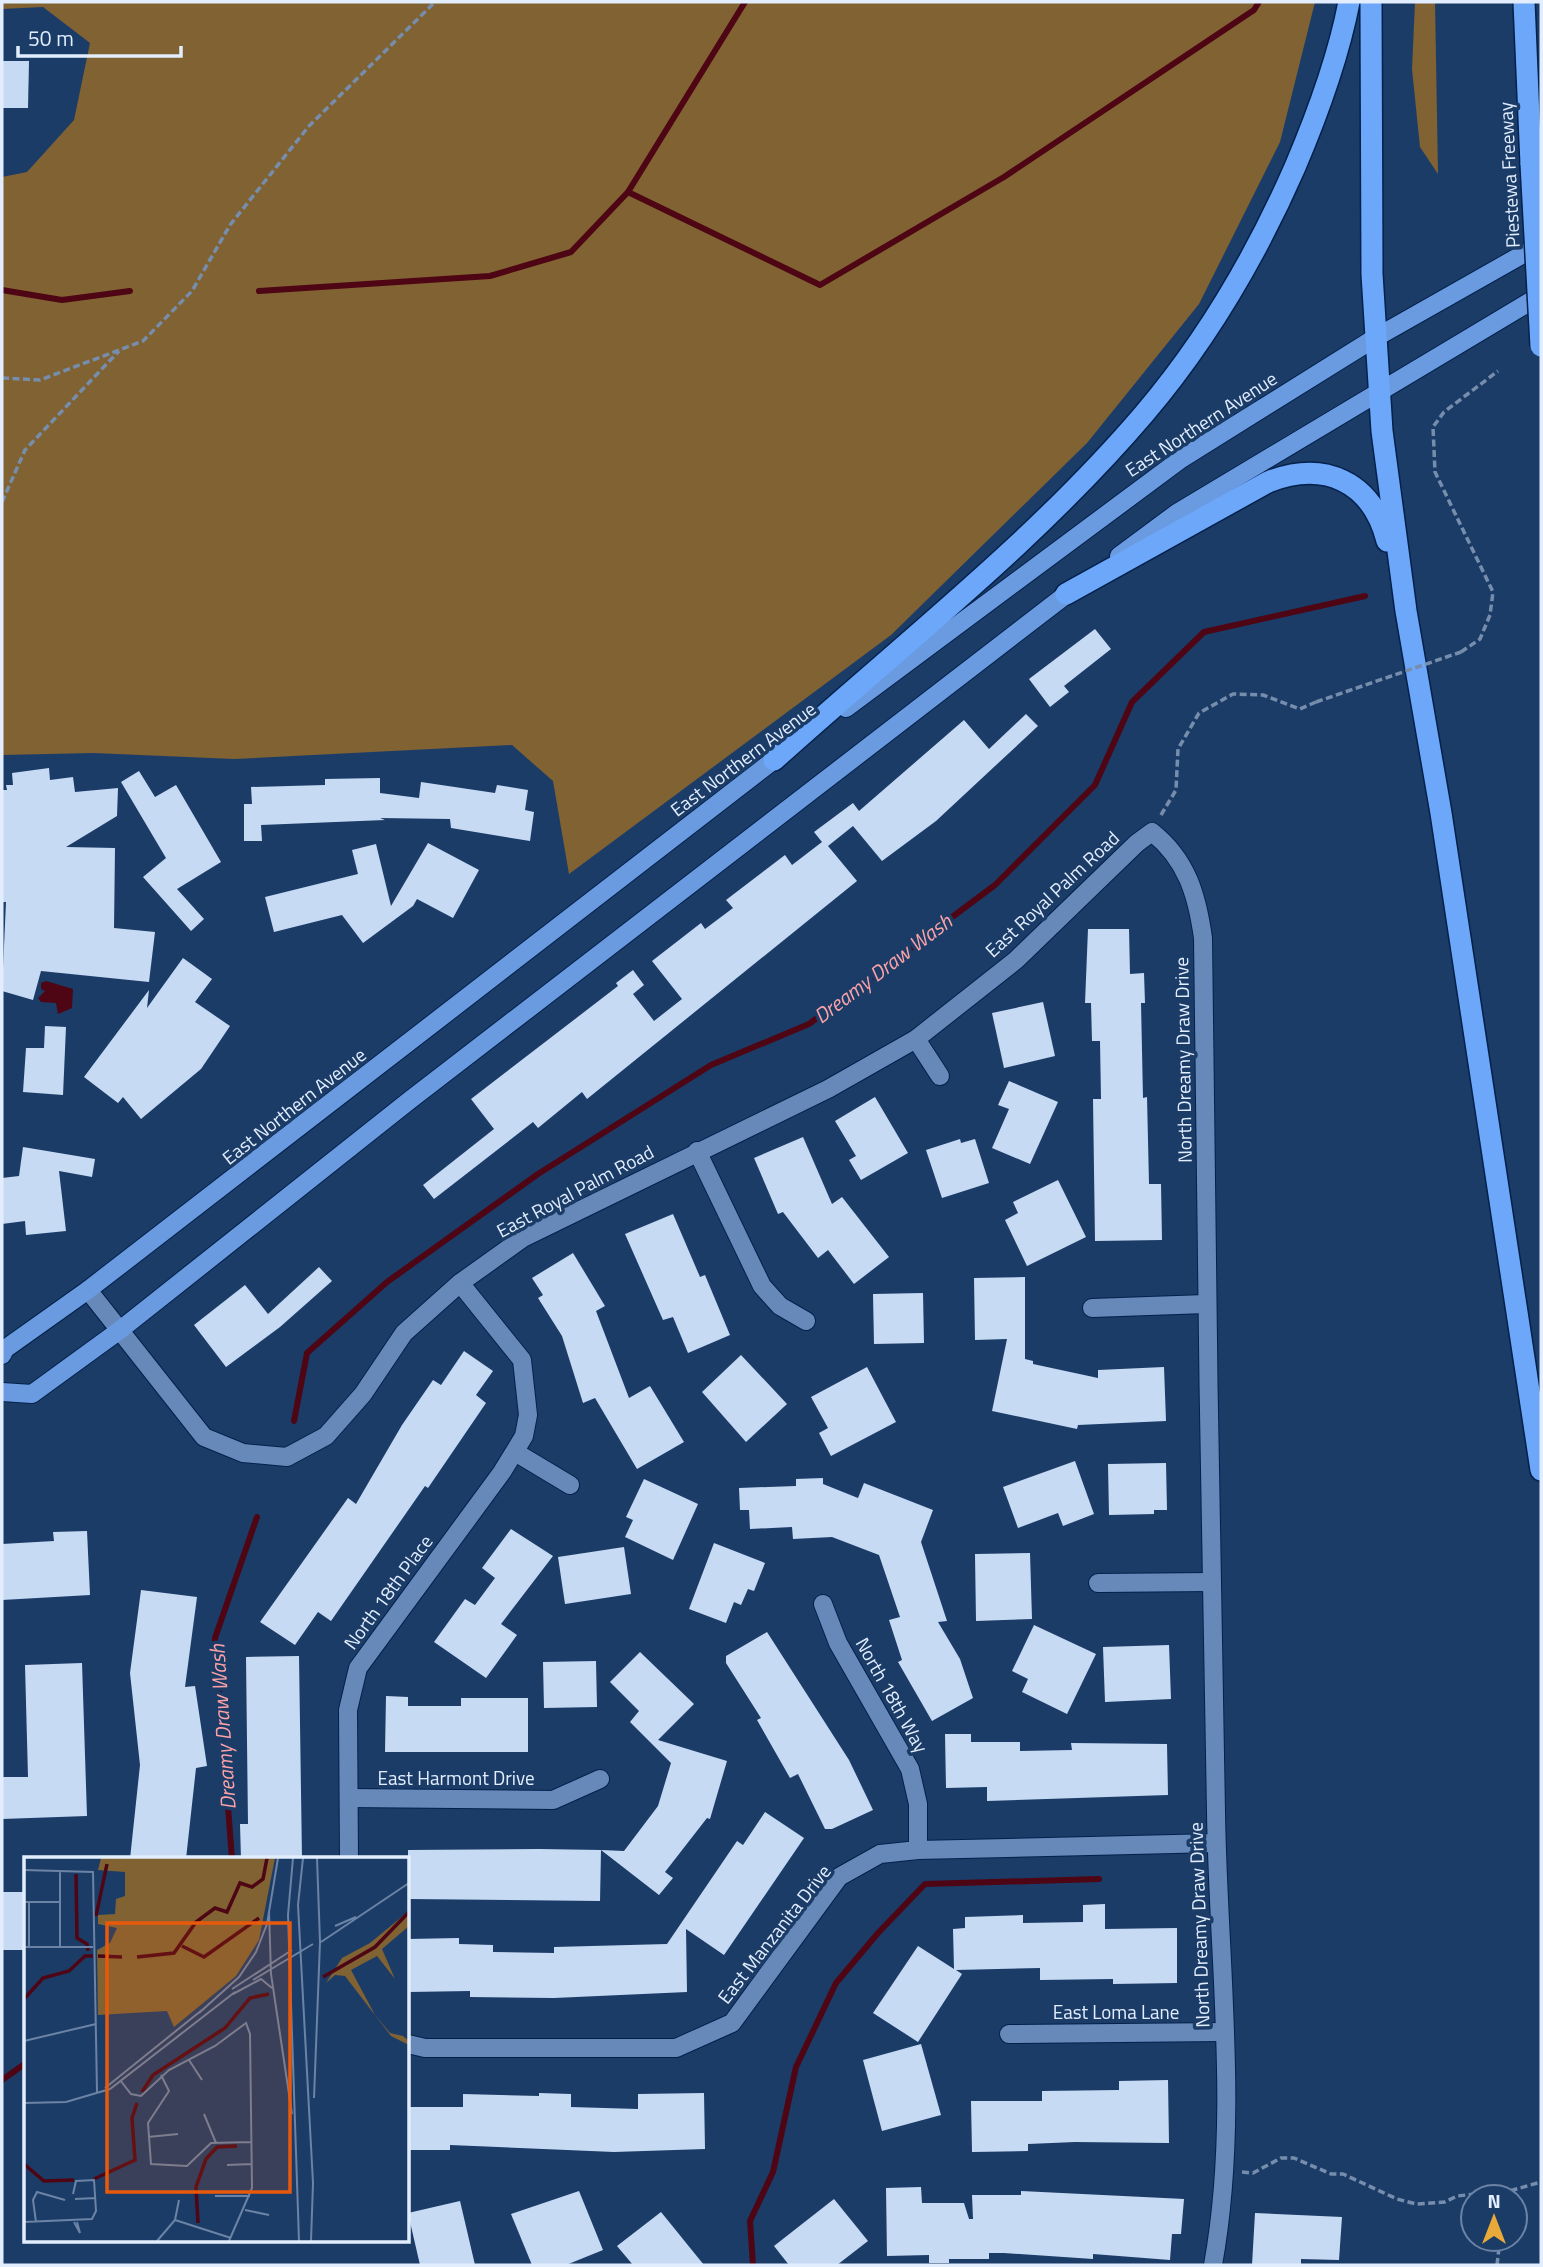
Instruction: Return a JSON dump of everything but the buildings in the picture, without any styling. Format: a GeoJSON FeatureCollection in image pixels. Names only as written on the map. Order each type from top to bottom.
{"type":"FeatureCollection","features":[{"type":"Feature","properties":{"kind":"highway"},"geometry":{"type":"LineString","coordinates":[[774,760],[1028,533],[1136,423],[1185,362],[1241,276],[1286,186],[1324,96],[1349,2]]}},
{"type":"Feature","properties":{"kind":"highway"},"geometry":{"type":"LineString","coordinates":[[1371,2],[1371,206],[1378,391],[1406,611],[1441,813],[1541,1470]]}},
{"type":"Feature","properties":{"kind":"highway","name":"Piestewa Freeway"},"geometry":{"type":"LineString","coordinates":[[1524,2],[1541,346]]}},
{"type":"Feature","properties":{"kind":"highway"},"geometry":{"type":"LineString","coordinates":[[1066,594],[1268,482],[1290,475],[1312,473],[1328,475],[1348,483],[1372,505],[1385,532],[1406,611]]}},
{"type":"Feature","properties":{"kind":"main road","name":"East Northern Avenue"},"geometry":{"type":"LineString","coordinates":[[2,1355],[5,1349],[88,1290],[774,760],[1181,459],[1375,338],[1541,244]]}},
{"type":"Feature","properties":{"kind":"main road"},"geometry":{"type":"LineString","coordinates":[[2,1392],[32,1394],[120,1330],[419,1093],[1066,594],[1177,513],[1541,295]]}},
{"type":"Feature","properties":{"kind":"street","name":"East Royal Palm Road"},"geometry":{"type":"LineString","coordinates":[[88,1290],[204,1437],[243,1453],[288,1457],[326,1436],[363,1394],[404,1333],[460,1283],[523,1238],[828,1089],[916,1039],[1016,960],[1152,832]]}},
{"type":"Feature","properties":{"kind":"street","name":"North Dreamy Draw Drive"},"geometry":{"type":"LineString","coordinates":[[1152,832],[1169,846],[1191,880],[1203,938],[1210,1582],[1226,2107],[1220,2227],[1213,2265]]}},
{"type":"Feature","properties":{"kind":"street"},"geometry":{"type":"LineString","coordinates":[[916,1039],[940,1076]]}},
{"type":"Feature","properties":{"kind":"street"},"geometry":{"type":"LineString","coordinates":[[697,1151],[762,1286],[780,1306],[806,1321]]}},
{"type":"Feature","properties":{"kind":"street","name":"North 18th Place"},"geometry":{"type":"LineString","coordinates":[[349,1857],[348,1710],[358,1668],[524,1436],[528,1415],[522,1360],[460,1283]]}},
{"type":"Feature","properties":{"kind":"street"},"geometry":{"type":"LineString","coordinates":[[1092,1308],[1206,1304]]}},
{"type":"Feature","properties":{"kind":"street"},"geometry":{"type":"LineString","coordinates":[[515,1452],[570,1485]]}},
{"type":"Feature","properties":{"kind":"street"},"geometry":{"type":"LineString","coordinates":[[1098,1583],[1210,1582]]}},
{"type":"Feature","properties":{"kind":"street","name":"North 18th Way"},"geometry":{"type":"LineString","coordinates":[[823,1604],[838,1643],[910,1769],[918,1804],[918,1850]]}},
{"type":"Feature","properties":{"kind":"street","name":"East Harmont Drive"},"geometry":{"type":"LineString","coordinates":[[349,1798],[553,1800],[600,1779]]}},
{"type":"Feature","properties":{"kind":"street","name":"East Manzanita Drive"},"geometry":{"type":"LineString","coordinates":[[410,2044],[425,2048],[676,2048],[732,2023],[839,1877],[880,1854],[918,1850],[1216,1843]]}},
{"type":"Feature","properties":{"kind":"street","name":"East Loma Lane"},"geometry":{"type":"LineString","coordinates":[[1009,2034],[1223,2032]]}},
{"type":"Feature","properties":{"kind":"path"},"geometry":{"type":"LineString","coordinates":[[2,379],[40,380],[142,341],[192,291],[230,225],[309,126],[435,2]]}},
{"type":"Feature","properties":{"kind":"path"},"geometry":{"type":"LineString","coordinates":[[2,502],[25,450],[120,349]]}},
{"type":"Feature","properties":{"kind":"path"},"geometry":{"type":"LineString","coordinates":[[1152,832],[1176,790],[1178,749],[1199,713],[1233,694],[1263,695],[1300,709],[1461,652],[1480,639],[1490,615],[1493,592],[1435,472],[1433,427],[1444,412],[1498,371]]}},
{"type":"Feature","properties":{"kind":"path"},"geometry":{"type":"LineString","coordinates":[[1242,2172],[1253,2173],[1281,2158],[1294,2158],[1416,2204],[1459,2198]]}},
{"type":"Feature","properties":{"kind":"shaded area"},"geometry":{"type":"Polygon","coordinates":[[[2,2],[1315,2],[1280,142],[1199,304],[1087,443],[891,635],[569,874],[553,781],[512,745],[234,759],[93,753],[2,755],[2,177],[27,172],[74,120],[90,43],[43,7],[2,9],[2,2]]]}},
{"type":"Feature","properties":{"kind":"shaded area"},"geometry":{"type":"Polygon","coordinates":[[[1415,2],[1435,2],[1438,174],[1420,147],[1412,69],[1415,2]]]}},
{"type":"Feature","properties":{"kind":"shaded area"},"geometry":{"type":"Polygon","coordinates":[[[46,981],[73,989],[72,1008],[58,1014],[56,1003],[41,1002],[38,998],[45,991],[41,989],[41,983],[46,981]]]}},
{"type":"Feature","properties":{"kind":"waterway"},"geometry":{"type":"LineString","coordinates":[[259,291],[490,276],[571,252],[628,192],[745,2]]}},
{"type":"Feature","properties":{"kind":"waterway"},"geometry":{"type":"LineString","coordinates":[[628,192],[820,285],[1004,177],[1254,10],[1259,2]]}},
{"type":"Feature","properties":{"kind":"waterway"},"geometry":{"type":"LineString","coordinates":[[2,290],[62,300],[130,291]]}},
{"type":"Feature","properties":{"kind":"waterway","name":"Dreamy Draw Wash"},"geometry":{"type":"LineString","coordinates":[[294,1421],[307,1353],[387,1282],[538,1174],[711,1065],[809,1024],[995,885],[1095,785],[1132,702],[1204,632],[1365,596]]}},
{"type":"Feature","properties":{"kind":"waterway","name":"Dreamy Draw Wash"},"geometry":{"type":"LineString","coordinates":[[232,1857],[215,1638],[257,1517]]}},
{"type":"Feature","properties":{"kind":"waterway"},"geometry":{"type":"LineString","coordinates":[[753,2265],[750,2221],[773,2172],[796,2067],[836,1983],[878,1933],[925,1884],[1099,1879]]}},
{"type":"Feature","properties":{"kind":"waterway","name":"Dreamy Draw Wash"},"geometry":{"type":"LineString","coordinates":[[2,2080],[24,2064]]}}]}
